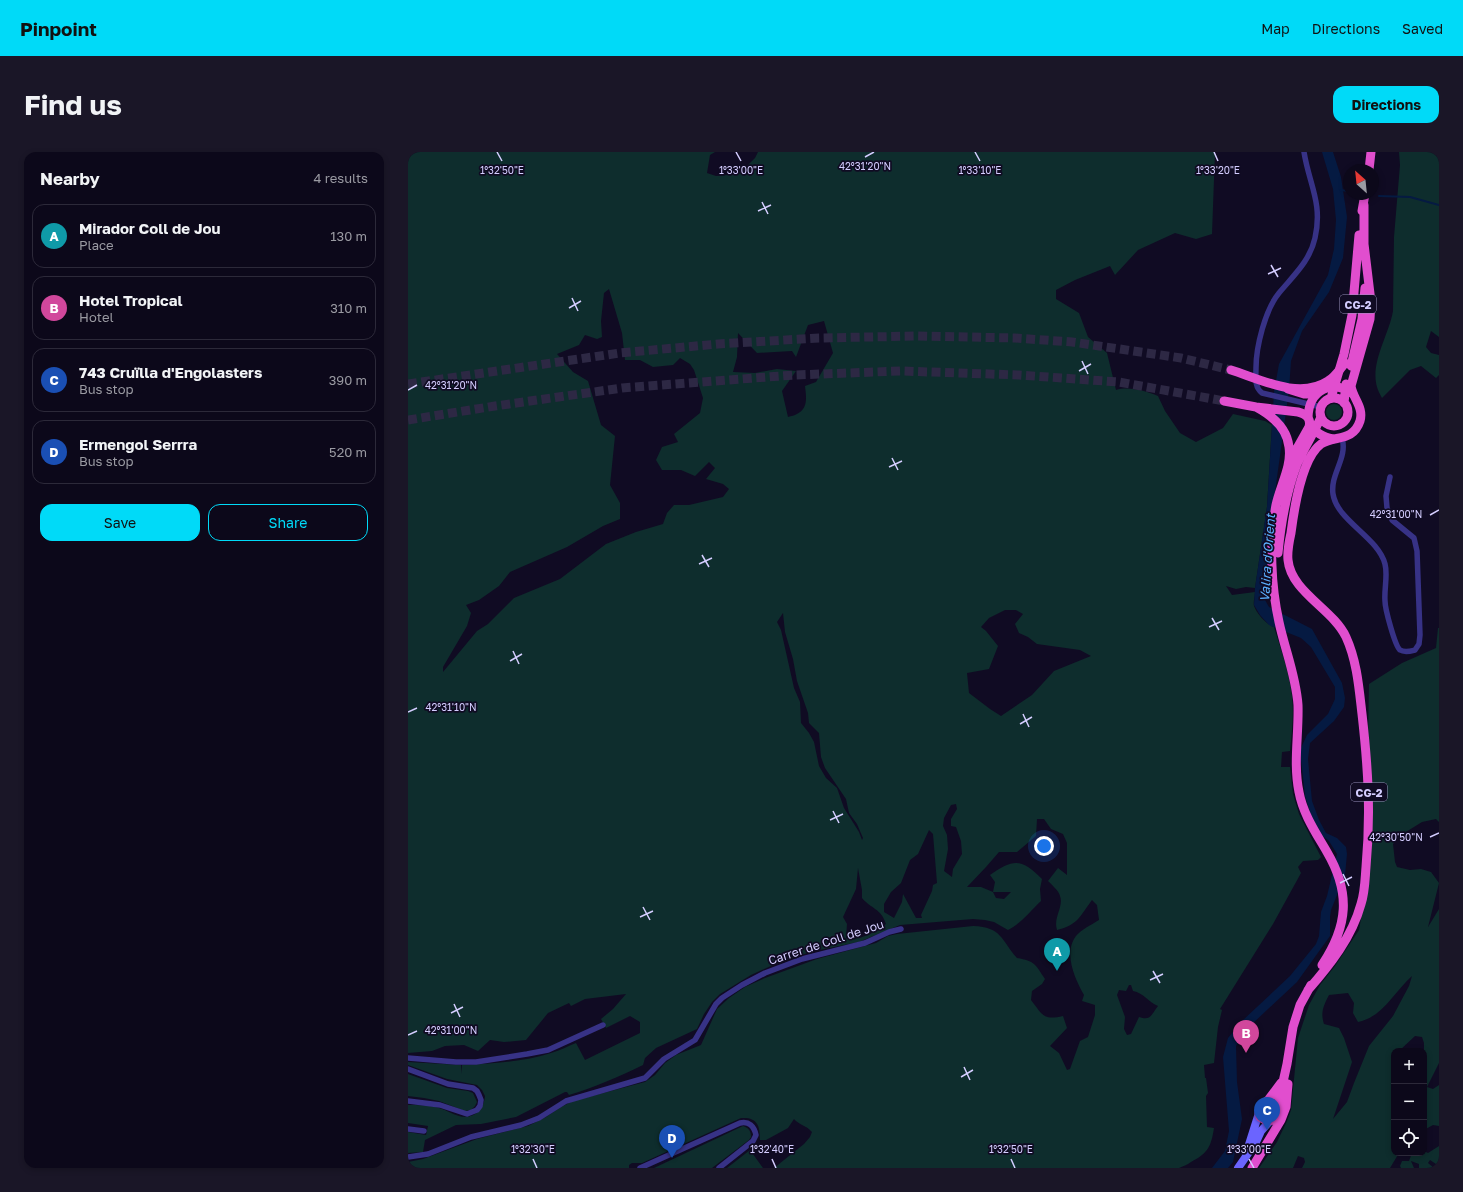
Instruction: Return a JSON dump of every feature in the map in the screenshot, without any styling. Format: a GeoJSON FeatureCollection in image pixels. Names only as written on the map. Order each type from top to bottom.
{"type":"FeatureCollection","features":[{"type":"Feature","properties":{"kind":"highway"},"geometry":{"type":"LineString","coordinates":[[1370,164],[1371,152]]}},
{"type":"Feature","properties":{"kind":"highway"},"geometry":{"type":"LineString","coordinates":[[1330,425],[1321,417],[1320,411],[1325,402],[1331,398],[1344,354],[1352,315],[1359,243],[1359,223],[1364,200]]}},
{"type":"Feature","properties":{"kind":"highway","name":"CG-2"},"geometry":{"type":"LineString","coordinates":[[1308,990],[1323,973],[1348,936],[1357,917],[1364,890],[1369,829],[1369,794],[1365,736],[1356,667],[1347,639],[1342,629],[1292,576],[1288,562],[1288,552],[1297,496],[1304,471],[1317,448],[1322,444],[1338,439],[1354,431],[1360,419],[1360,406],[1353,394],[1351,386],[1370,319],[1370,302],[1364,244],[1364,200]]}},
{"type":"Feature","properties":{"kind":"highway","name":"CG-2"},"geometry":{"type":"LineString","coordinates":[[1335,386],[1345,363],[1358,310],[1361,261],[1359,243]]}},
{"type":"Feature","properties":{"kind":"highway"},"geometry":{"type":"LineString","coordinates":[[1344,403],[1346,379],[1362,319],[1367,269]]}},
{"type":"Feature","properties":{"kind":"highway"},"geometry":{"type":"LineString","coordinates":[[1283,386],[1303,389],[1314,387],[1329,381],[1345,363]]}},
{"type":"Feature","properties":{"kind":"highway"},"geometry":{"type":"LineString","coordinates":[[1231,370],[1304,394],[1316,394],[1322,390],[1335,386],[1353,394]]}},
{"type":"Feature","properties":{"kind":"highway","name":"CG-2"},"geometry":{"type":"LineString","coordinates":[[1252,1168],[1274,1121],[1285,1077],[1291,1036],[1296,1016],[1308,990],[1331,949],[1339,930],[1343,914],[1344,899],[1342,887],[1334,865],[1307,816],[1299,793],[1296,769],[1298,734],[1294,676],[1281,632],[1272,582],[1273,531],[1276,504],[1288,464],[1307,432],[1309,420],[1308,408],[1316,394]]}},
{"type":"Feature","properties":{"kind":"highway"},"geometry":{"type":"LineString","coordinates":[[1310,439],[1330,425],[1338,425],[1346,419],[1348,410],[1344,403],[1338,399],[1331,398]]}},
{"type":"Feature","properties":{"kind":"highway"},"geometry":{"type":"LineString","coordinates":[[1224,401],[1303,413],[1319,434],[1326,438],[1338,439]]}},
{"type":"Feature","properties":{"kind":"highway"},"geometry":{"type":"LineString","coordinates":[[1256,407],[1267,413],[1282,428],[1289,445],[1290,454],[1288,464]]}},
{"type":"Feature","properties":{"kind":"highway"},"geometry":{"type":"LineString","coordinates":[[1274,594],[1284,503],[1298,463],[1321,417]]}},
{"type":"Feature","properties":{"kind":"highway"},"geometry":{"type":"LineString","coordinates":[[1279,540],[1286,575],[1300,595],[1338,633],[1356,667]]}},
{"type":"Feature","properties":{"kind":"highway"},"geometry":{"type":"LineString","coordinates":[[1259,1112],[1262,1119],[1274,1121],[1281,1120],[1286,1106],[1288,1082],[1287,1064]]}},
{"type":"Feature","properties":{"kind":"highway","name":"CG-2"},"geometry":{"type":"LineString","coordinates":[[1259,1112],[1261,1106],[1266,1103],[1285,1077]]}},
{"type":"Feature","properties":{"kind":"highway"},"geometry":{"type":"LineString","coordinates":[[1266,1103],[1274,1104],[1274,1121]]}},
{"type":"Feature","properties":{"kind":"main road"},"geometry":{"type":"LineString","coordinates":[[1245,1158],[1259,1112]]}},
{"type":"Feature","properties":{"kind":"main road"},"geometry":{"type":"LineString","coordinates":[[1238,1168],[1256,1142],[1261,1131],[1274,1121]]}},
{"type":"Feature","properties":{"kind":"street"},"geometry":{"type":"LineString","coordinates":[[1304,152],[1318,208],[1315,238],[1306,262],[1278,294],[1269,310],[1263,327],[1256,364],[1256,385],[1258,390],[1262,393],[1321,407]]}},
{"type":"Feature","properties":{"kind":"street"},"geometry":{"type":"LineString","coordinates":[[1338,439],[1344,446],[1334,477],[1334,498],[1340,510],[1377,548],[1382,556],[1386,565],[1385,603],[1396,644],[1401,650],[1406,652],[1415,650],[1419,644],[1420,635],[1417,552],[1414,538],[1392,520],[1387,508],[1386,496],[1390,478]]}},
{"type":"Feature","properties":{"kind":"street","name":"Carrer de Coll de Jou"},"geometry":{"type":"LineString","coordinates":[[408,1157],[428,1154],[471,1137],[521,1125],[539,1118],[566,1101],[645,1078],[664,1059],[695,1040],[716,1004],[722,998],[742,985],[765,973],[802,959],[865,943],[889,932],[901,929]]}},
{"type":"Feature","properties":{"kind":"street"},"geometry":{"type":"LineString","coordinates":[[408,1058],[476,1062],[527,1054],[548,1050],[603,1025]]}},
{"type":"Feature","properties":{"kind":"street"},"geometry":{"type":"LineString","coordinates":[[408,1069],[448,1084],[473,1088],[477,1091],[481,1100],[477,1110],[467,1114],[440,1105],[408,1101]]}},
{"type":"Feature","properties":{"kind":"street"},"geometry":{"type":"LineString","coordinates":[[640,1168],[736,1125],[744,1122],[752,1125],[756,1135],[753,1141],[719,1168]]}},
{"type":"Feature","properties":{"kind":"street"},"geometry":{"type":"LineString","coordinates":[[408,1128],[424,1131]]}},
{"type":"Feature","properties":{"kind":"green space"},"geometry":{"type":"Polygon","coordinates":[[[408,152],[715,152],[710,155],[707,173],[716,176],[739,174],[755,158],[758,152],[1215,152],[1212,234],[1196,239],[1175,233],[1138,250],[1115,275],[1110,266],[1075,280],[1056,290],[1056,299],[1079,313],[1088,337],[1107,353],[1116,390],[1132,389],[1158,396],[1165,411],[1180,433],[1196,442],[1223,428],[1233,414],[1265,421],[1272,425],[1267,507],[1255,588],[1246,587],[1236,589],[1226,586],[1232,595],[1255,592],[1255,609],[1265,621],[1274,627],[1287,670],[1293,703],[1290,751],[1282,752],[1281,767],[1290,767],[1293,794],[1299,814],[1321,857],[1318,860],[1303,861],[1298,867],[1301,873],[1273,924],[1220,1009],[1222,1010],[1218,1027],[1214,1063],[1204,1065],[1208,1093],[1206,1096],[1207,1127],[1214,1128],[1212,1140],[1208,1149],[1197,1159],[1179,1168],[774,1168],[804,1144],[812,1132],[794,1119],[788,1128],[766,1140],[760,1140],[759,1130],[756,1123],[751,1119],[741,1118],[642,1163],[632,1163],[629,1165],[629,1168],[408,1168],[408,1162],[423,1159],[477,1139],[528,1126],[573,1101],[645,1082],[655,1075],[665,1063],[676,1055],[701,1045],[717,1009],[729,998],[745,987],[817,959],[876,943],[888,936],[897,934],[973,926],[983,927],[995,932],[1004,940],[1017,958],[1028,960],[1034,964],[1045,979],[1042,984],[1032,991],[1031,1000],[1041,1013],[1047,1017],[1051,1018],[1063,1016],[1067,1028],[1050,1046],[1059,1053],[1067,1070],[1070,1069],[1080,1041],[1088,1037],[1095,1015],[1095,1005],[1082,1001],[1084,995],[1074,974],[1070,958],[1070,950],[1076,936],[1099,920],[1097,905],[1092,900],[1074,923],[1057,930],[1056,921],[1061,900],[1058,892],[1048,881],[1058,868],[1067,875],[1067,843],[1063,834],[1051,829],[1044,819],[1037,819],[1036,836],[1017,852],[999,852],[967,887],[981,887],[993,892],[995,882],[990,875],[1005,866],[1018,863],[1023,864],[1035,872],[1042,879],[1040,889],[1041,901],[1022,920],[1008,930],[994,922],[973,919],[900,925],[859,942],[810,952],[773,965],[751,975],[720,994],[712,1002],[704,1014],[697,1029],[656,1048],[645,1058],[643,1065],[606,1082],[579,1092],[569,1095],[565,1092],[516,1117],[481,1124],[456,1125],[425,1140],[423,1152],[408,1153],[408,1132],[426,1135],[428,1126],[408,1123],[408,1105],[431,1106],[464,1117],[474,1115],[480,1109],[483,1105],[485,1096],[477,1085],[447,1079],[408,1065],[408,1062],[461,1065],[462,1074],[462,1065],[529,1059],[554,1052],[576,1043],[585,1060],[640,1033],[640,1022],[630,1016],[606,1028],[601,1019],[613,1009],[626,994],[585,999],[571,1006],[569,1003],[548,1013],[526,1040],[504,1042],[490,1040],[478,1051],[464,1045],[445,1046],[432,1051],[408,1053],[408,152]],[[609,289],[604,293],[601,321],[602,337],[597,339],[585,335],[579,345],[557,354],[573,372],[588,381],[601,425],[615,436],[610,485],[620,503],[620,519],[603,526],[567,547],[510,572],[499,586],[479,600],[466,605],[471,613],[467,626],[443,667],[443,672],[477,631],[488,624],[514,598],[560,579],[606,544],[636,532],[663,524],[667,513],[674,505],[689,505],[723,497],[729,489],[723,484],[706,479],[715,468],[709,462],[695,476],[681,470],[662,470],[656,460],[662,447],[678,442],[674,434],[700,413],[703,398],[694,370],[690,364],[680,358],[673,365],[653,367],[640,360],[625,360],[622,333],[609,289]],[[824,321],[808,325],[796,357],[792,351],[757,353],[738,333],[737,357],[733,372],[755,373],[777,369],[796,371],[782,391],[788,417],[803,410],[806,402],[805,386],[816,382],[833,353],[824,321]],[[1005,610],[989,618],[981,627],[998,646],[989,669],[967,673],[969,693],[1001,716],[1032,695],[1054,671],[1091,656],[1080,650],[1037,644],[1028,637],[1019,633],[1015,624],[1023,614],[1016,610],[1005,610]],[[783,613],[777,622],[781,630],[794,688],[800,702],[801,723],[814,742],[819,766],[826,778],[837,788],[844,808],[859,832],[862,840],[863,838],[857,824],[849,813],[846,799],[825,768],[821,757],[819,733],[809,723],[808,713],[797,681],[793,659],[785,632],[783,613]],[[956,804],[951,805],[944,818],[943,826],[947,835],[948,849],[944,871],[952,877],[953,869],[962,854],[961,841],[956,827],[951,826],[951,819],[957,809],[956,804]],[[929,830],[918,854],[910,860],[901,883],[891,892],[884,904],[884,912],[894,918],[902,902],[903,894],[916,918],[922,918],[921,915],[932,891],[933,885],[937,883],[933,834],[929,830]],[[858,868],[856,889],[843,917],[847,924],[846,938],[852,939],[868,935],[886,924],[879,912],[862,898],[858,868]],[[993,892],[996,898],[1004,899],[1011,892],[993,892]],[[1129,985],[1126,991],[1119,990],[1117,995],[1125,1017],[1124,1029],[1127,1035],[1131,1034],[1139,1017],[1148,1018],[1158,1006],[1137,992],[1133,991],[1131,985],[1129,985]]]}},
{"type":"Feature","properties":{"kind":"green space"},"geometry":{"type":"Polygon","coordinates":[[[1399,152],[1439,152],[1439,337],[1431,331],[1426,347],[1431,353],[1439,355],[1439,375],[1436,378],[1421,366],[1410,370],[1382,398],[1377,387],[1376,368],[1393,311],[1394,237],[1400,165],[1399,152]]]}},
{"type":"Feature","properties":{"kind":"green space"},"geometry":{"type":"Polygon","coordinates":[[[1331,404],[1337,404],[1342,409],[1340,418],[1337,420],[1331,420],[1326,415],[1326,409],[1331,404]]]}},
{"type":"Feature","properties":{"kind":"green space"},"geometry":{"type":"Polygon","coordinates":[[[1439,628],[1439,822],[1436,819],[1422,822],[1401,835],[1393,844],[1397,867],[1410,870],[1421,869],[1431,872],[1439,883],[1428,927],[1439,909],[1439,1063],[1427,1087],[1427,1048],[1424,1048],[1422,1037],[1415,1036],[1402,1048],[1391,1048],[1391,1156],[1397,1156],[1390,1168],[1302,1168],[1305,1162],[1304,1158],[1298,1156],[1293,1168],[1259,1168],[1277,1142],[1291,1110],[1298,1038],[1309,1005],[1320,985],[1335,966],[1359,930],[1368,878],[1369,684],[1402,663],[1436,648],[1439,628]],[[1412,976],[1388,1003],[1374,1015],[1358,1022],[1353,1013],[1354,1003],[1348,993],[1329,995],[1324,1005],[1324,1024],[1339,1028],[1352,1062],[1333,1119],[1347,1102],[1369,1046],[1393,1016],[1409,986],[1412,976]]]}},
{"type":"Feature","properties":{"kind":"green space"},"geometry":{"type":"Polygon","coordinates":[[[408,1074],[447,1088],[473,1093],[477,1102],[471,1110],[465,1111],[439,1101],[408,1096],[408,1074]]]}},
{"type":"Feature","properties":{"kind":"green space"},"geometry":{"type":"Polygon","coordinates":[[[1439,1085],[1439,1126],[1433,1125],[1427,1128],[1427,1087],[1433,1089],[1439,1085]]]}},
{"type":"Feature","properties":{"kind":"green space"},"geometry":{"type":"Polygon","coordinates":[[[743,1126],[750,1131],[751,1137],[749,1140],[712,1168],[654,1168],[743,1126]]]}},
{"type":"Feature","properties":{"kind":"green space"},"geometry":{"type":"Polygon","coordinates":[[[1439,1146],[1439,1166],[1430,1160],[1428,1163],[1434,1168],[1419,1168],[1419,1164],[1411,1161],[1414,1168],[1401,1168],[1400,1166],[1402,1161],[1409,1161],[1411,1156],[1427,1156],[1428,1153],[1439,1146]]]}},
{"type":"Feature","properties":{"kind":"green space"},"geometry":{"type":"Polygon","coordinates":[[[750,1150],[763,1168],[727,1168],[750,1150]]]}},
{"type":"Feature","properties":{"kind":"water","name":"Valira d'Orient"},"geometry":{"type":"Polygon","coordinates":[[[1322,152],[1333,152],[1341,177],[1343,200],[1344,200],[1347,217],[1343,258],[1329,292],[1302,331],[1291,361],[1289,390],[1272,514],[1265,600],[1269,607],[1312,629],[1342,683],[1345,698],[1344,707],[1334,721],[1310,743],[1308,759],[1312,801],[1319,820],[1326,833],[1337,838],[1346,847],[1347,854],[1345,875],[1331,910],[1330,936],[1297,982],[1251,1025],[1236,1046],[1237,1082],[1242,1119],[1233,1162],[1228,1168],[1212,1168],[1225,1151],[1229,1131],[1223,1057],[1228,1038],[1242,1021],[1290,976],[1316,944],[1319,936],[1321,912],[1327,896],[1337,854],[1329,841],[1321,835],[1312,819],[1305,796],[1300,750],[1307,735],[1328,714],[1335,699],[1335,687],[1311,647],[1301,638],[1269,625],[1254,605],[1255,588],[1267,507],[1274,392],[1279,364],[1328,275],[1334,249],[1336,220],[1333,189],[1322,152]]]}},
{"type":"Feature","properties":{"kind":"waterway"},"geometry":{"type":"LineString","coordinates":[[1379,196],[1410,197],[1439,205]]}},
{"type":"Feature","properties":{"kind":"tunnel"},"geometry":{"type":"LineString","coordinates":[[408,384],[620,353],[718,344],[819,338],[918,336],[1015,338],[1072,342],[1181,358],[1231,370]]}},
{"type":"Feature","properties":{"kind":"tunnel"},"geometry":{"type":"LineString","coordinates":[[408,420],[622,388],[794,375],[901,371],[1019,375],[1119,382],[1224,401]]}},
{"type":"Feature","properties":{"kind":"place","name":"Mirador Coll de Jou"},"geometry":{"type":"Point","coordinates":[1057,971]}},
{"type":"Feature","properties":{"kind":"place","name":"Hotel Tropical"},"geometry":{"type":"Point","coordinates":[1246,1053]}},
{"type":"Feature","properties":{"kind":"place","name":"743 Cruïlla d'Engolasters"},"geometry":{"type":"Point","coordinates":[1267,1130]}},
{"type":"Feature","properties":{"kind":"place","name":"Ermengol Serrra"},"geometry":{"type":"Point","coordinates":[672,1158]}}]}
